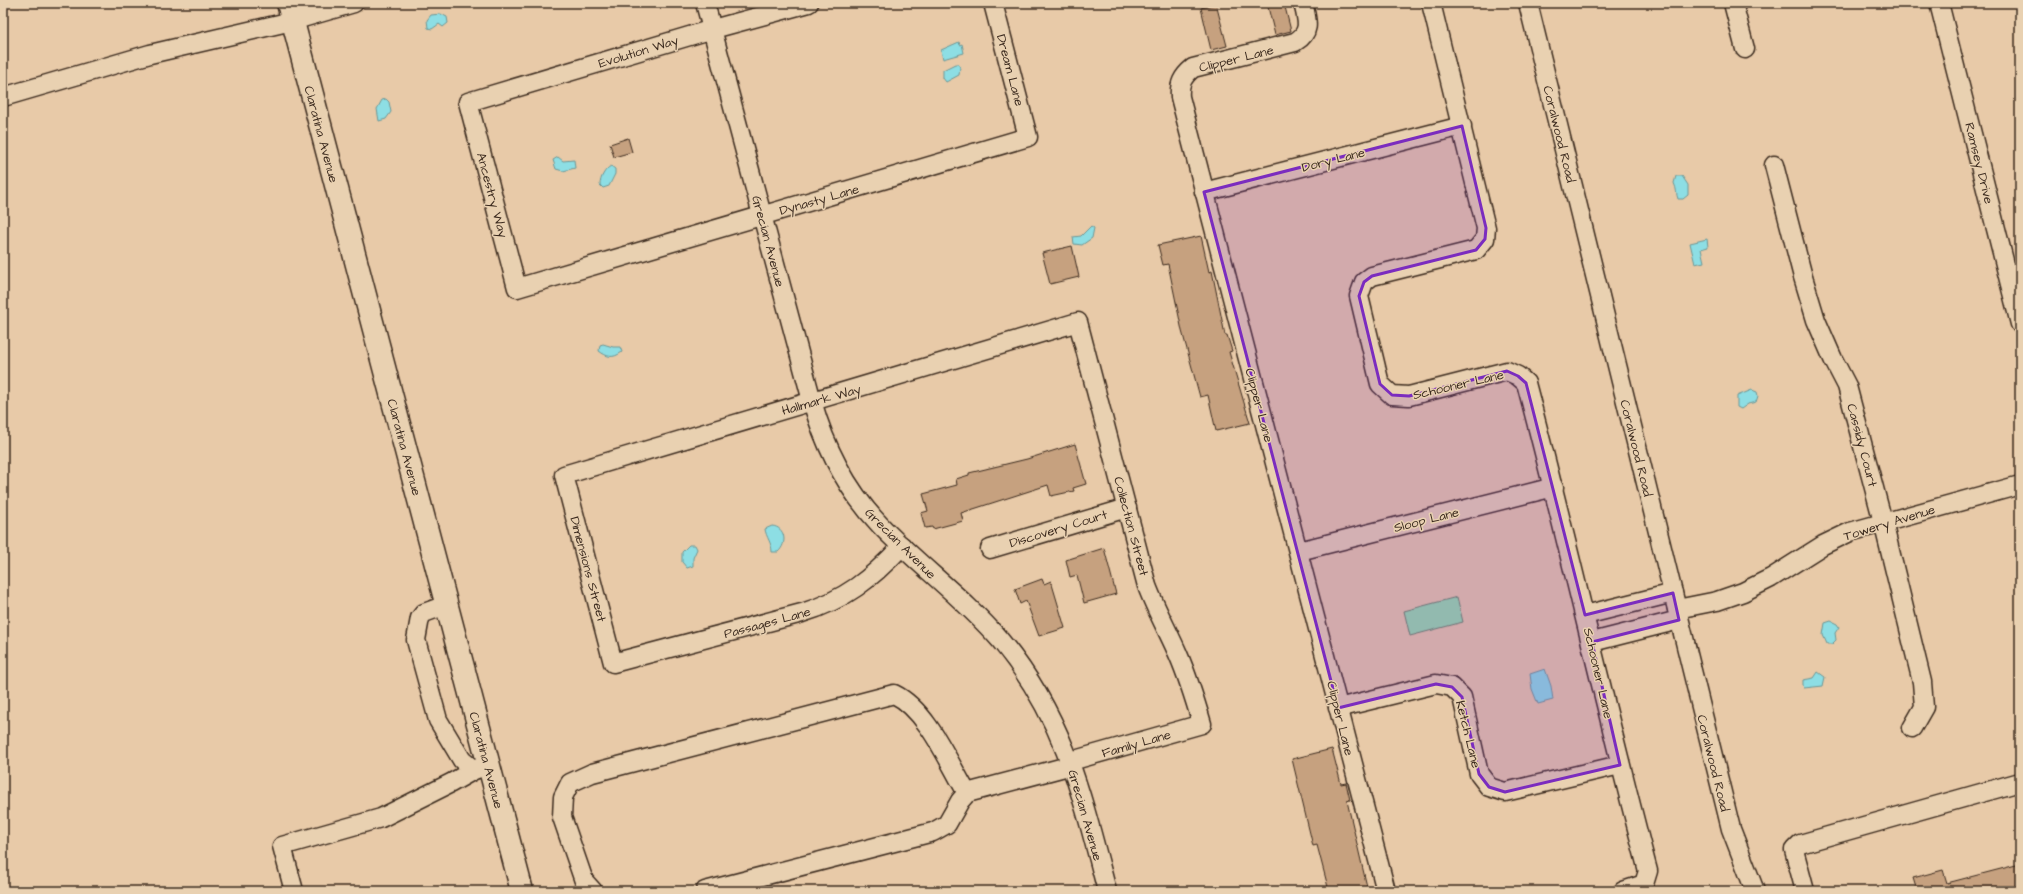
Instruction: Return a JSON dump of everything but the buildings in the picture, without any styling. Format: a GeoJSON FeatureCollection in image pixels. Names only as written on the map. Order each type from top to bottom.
{"type":"FeatureCollection","features":[{"type":"Feature","properties":{"kind":"main road","name":"Claratina Avenue"},"geometry":{"type":"LineString","coordinates":[[290,12],[446,605],[481,768],[522,891]]}},
{"type":"Feature","properties":{"kind":"street"},"geometry":{"type":"LineString","coordinates":[[3,97],[290,12],[354,3]]}},
{"type":"Feature","properties":{"kind":"street","name":"Grecian Avenue"},"geometry":{"type":"LineString","coordinates":[[705,3],[812,401],[829,449],[843,476],[864,506],[902,546],[976,614],[1000,640],[1041,698],[1071,763],[1083,799],[1102,890]]}},
{"type":"Feature","properties":{"kind":"street","name":"Evolution Way"},"geometry":{"type":"LineString","coordinates":[[468,102],[713,29],[809,3]]}},
{"type":"Feature","properties":{"kind":"street","name":"Dream Lane"},"geometry":{"type":"LineString","coordinates":[[993,3],[1028,137]]}},
{"type":"Feature","properties":{"kind":"street","name":"Clipper Lane"},"geometry":{"type":"LineString","coordinates":[[1303,3],[1308,23],[1303,37],[1295,42],[1193,68],[1185,75],[1179,86],[1180,98],[1299,551],[1386,891]]}},
{"type":"Feature","properties":{"kind":"street","name":"Schooner Lane"},"geometry":{"type":"LineString","coordinates":[[1431,3],[1486,228],[1485,239],[1476,250],[1372,276],[1364,282],[1359,296],[1380,384],[1392,395],[1409,396],[1507,371],[1518,376],[1526,383],[1554,487],[1620,764],[1648,871],[1644,884],[1623,891]]}},
{"type":"Feature","properties":{"kind":"street","name":"Coralwood Road"},"geometry":{"type":"LineString","coordinates":[[1528,3],[1730,829],[1755,891]]}},
{"type":"Feature","properties":{"kind":"street"},"geometry":{"type":"LineString","coordinates":[[1733,3],[1745,49]]}},
{"type":"Feature","properties":{"kind":"street","name":"Ramsey Drive"},"geometry":{"type":"LineString","coordinates":[[1939,3],[2020,324]]}},
{"type":"Feature","properties":{"kind":"street","name":"Ancestry Way"},"geometry":{"type":"LineString","coordinates":[[468,102],[517,288]]}},
{"type":"Feature","properties":{"kind":"street","name":"Dory Lane"},"geometry":{"type":"LineString","coordinates":[[1204,192],[1462,126]]}},
{"type":"Feature","properties":{"kind":"street","name":"Dynasty Lane"},"geometry":{"type":"LineString","coordinates":[[517,288],[1028,137]]}},
{"type":"Feature","properties":{"kind":"street","name":"Cassidy Court"},"geometry":{"type":"LineString","coordinates":[[1774,165],[1803,277],[1816,320],[1847,386],[1883,522],[1922,682],[1924,708],[1912,728]]}},
{"type":"Feature","properties":{"kind":"street","name":"Hallmark Way"},"geometry":{"type":"LineString","coordinates":[[564,475],[1078,322]]}},
{"type":"Feature","properties":{"kind":"street","name":"Collection Street"},"geometry":{"type":"LineString","coordinates":[[1078,322],[1148,586],[1157,613],[1183,667],[1202,724]]}},
{"type":"Feature","properties":{"kind":"street","name":"Dimensions Street"},"geometry":{"type":"LineString","coordinates":[[564,475],[613,663]]}},
{"type":"Feature","properties":{"kind":"street","name":"Towery Avenue"},"geometry":{"type":"LineString","coordinates":[[1585,615],[1676,607],[1717,601],[1742,592],[1771,578],[1830,542],[1850,532],[2020,485]]}},
{"type":"Feature","properties":{"kind":"street","name":"Sloop Lane"},"geometry":{"type":"LineString","coordinates":[[1299,551],[1554,487]]}},
{"type":"Feature","properties":{"kind":"street","name":"Discovery Court"},"geometry":{"type":"LineString","coordinates":[[990,549],[1127,508]]}},
{"type":"Feature","properties":{"kind":"street","name":"Passages Lane"},"geometry":{"type":"LineString","coordinates":[[613,663],[802,613],[831,603],[871,578],[902,546]]}},
{"type":"Feature","properties":{"kind":"street"},"geometry":{"type":"LineString","coordinates":[[446,605],[424,612],[420,618],[416,640],[438,720],[462,760],[481,768]]}},
{"type":"Feature","properties":{"kind":"street","name":"Towery Avenue"},"geometry":{"type":"LineString","coordinates":[[1592,642],[1676,607]]}},
{"type":"Feature","properties":{"kind":"street","name":"Ketch Lane"},"geometry":{"type":"LineString","coordinates":[[1338,708],[1436,684],[1452,686],[1462,697],[1479,774],[1489,787],[1505,792],[1620,764]]}},
{"type":"Feature","properties":{"kind":"street"},"geometry":{"type":"LineString","coordinates":[[593,891],[584,881],[562,817],[563,797],[570,783],[592,773],[894,694],[904,699],[924,720],[967,793],[960,801],[947,824],[933,832],[705,891]]}},
{"type":"Feature","properties":{"kind":"street","name":"Family Lane"},"geometry":{"type":"LineString","coordinates":[[967,793],[1202,724]]}},
{"type":"Feature","properties":{"kind":"street"},"geometry":{"type":"LineString","coordinates":[[294,891],[282,846],[381,818],[481,768]]}},
{"type":"Feature","properties":{"kind":"street"},"geometry":{"type":"LineString","coordinates":[[1804,891],[1794,850],[1800,844],[2020,782]]}},
{"type":"Feature","properties":{"kind":"highlighted area"},"geometry":{"type":"Polygon","coordinates":[[[1462,126],[1486,228],[1485,239],[1476,250],[1372,276],[1364,282],[1359,296],[1380,384],[1392,395],[1409,396],[1507,371],[1518,376],[1526,383],[1585,615],[1673,593],[1679,620],[1592,642],[1620,765],[1505,792],[1489,787],[1479,774],[1462,697],[1452,687],[1436,684],[1338,708],[1204,192],[1462,126]]]}},
{"type":"Feature","properties":{"kind":"green space"},"geometry":{"type":"Polygon","coordinates":[[[1457,597],[1463,622],[1410,636],[1404,611],[1457,597]]]}},
{"type":"Feature","properties":{"kind":"water"},"geometry":{"type":"Polygon","coordinates":[[[441,14],[447,17],[448,23],[443,27],[439,24],[432,29],[428,28],[427,20],[431,15],[441,14]]]}},
{"type":"Feature","properties":{"kind":"water"},"geometry":{"type":"Polygon","coordinates":[[[959,42],[960,45],[962,44],[964,53],[943,59],[941,50],[959,42]]]}},
{"type":"Feature","properties":{"kind":"water"},"geometry":{"type":"Polygon","coordinates":[[[958,64],[960,67],[959,75],[946,82],[943,78],[943,70],[958,64]]]}},
{"type":"Feature","properties":{"kind":"water"},"geometry":{"type":"Polygon","coordinates":[[[386,99],[389,102],[391,112],[386,119],[379,121],[377,109],[382,100],[386,99]]]}},
{"type":"Feature","properties":{"kind":"water"},"geometry":{"type":"Polygon","coordinates":[[[558,157],[563,161],[574,160],[575,168],[563,171],[556,169],[553,160],[558,157]]]}},
{"type":"Feature","properties":{"kind":"water"},"geometry":{"type":"Polygon","coordinates":[[[611,166],[615,169],[615,174],[609,186],[603,188],[600,185],[603,174],[611,166]]]}},
{"type":"Feature","properties":{"kind":"water"},"geometry":{"type":"Polygon","coordinates":[[[1676,176],[1682,176],[1688,185],[1688,195],[1683,199],[1678,199],[1677,197],[1674,183],[1676,176]]]}},
{"type":"Feature","properties":{"kind":"water"},"geometry":{"type":"Polygon","coordinates":[[[1091,226],[1094,228],[1092,238],[1082,245],[1074,244],[1073,237],[1081,236],[1091,226]]]}},
{"type":"Feature","properties":{"kind":"water"},"geometry":{"type":"Polygon","coordinates":[[[1707,239],[1708,247],[1701,249],[1704,262],[1695,264],[1690,243],[1707,239]]]}},
{"type":"Feature","properties":{"kind":"water"},"geometry":{"type":"Polygon","coordinates":[[[603,344],[613,347],[620,347],[622,352],[616,356],[605,355],[599,351],[600,345],[603,344]]]}},
{"type":"Feature","properties":{"kind":"water"},"geometry":{"type":"Polygon","coordinates":[[[1752,390],[1757,392],[1758,396],[1756,402],[1748,404],[1741,409],[1737,407],[1737,396],[1752,390]]]}},
{"type":"Feature","properties":{"kind":"water"},"geometry":{"type":"Polygon","coordinates":[[[772,526],[780,529],[784,536],[783,544],[778,552],[772,552],[765,529],[772,526]]]}},
{"type":"Feature","properties":{"kind":"water"},"geometry":{"type":"Polygon","coordinates":[[[689,545],[695,545],[697,549],[693,558],[693,566],[687,568],[682,562],[682,552],[689,545]]]}},
{"type":"Feature","properties":{"kind":"water"},"geometry":{"type":"Polygon","coordinates":[[[1831,621],[1839,627],[1835,633],[1836,640],[1832,644],[1827,644],[1823,635],[1825,623],[1831,621]]]}},
{"type":"Feature","properties":{"kind":"water"},"geometry":{"type":"Polygon","coordinates":[[[1545,669],[1551,686],[1553,700],[1538,704],[1532,689],[1530,674],[1545,669]]]}},
{"type":"Feature","properties":{"kind":"water"},"geometry":{"type":"Polygon","coordinates":[[[1818,672],[1825,677],[1823,686],[1804,688],[1803,680],[1814,678],[1818,672]]]}}]}
